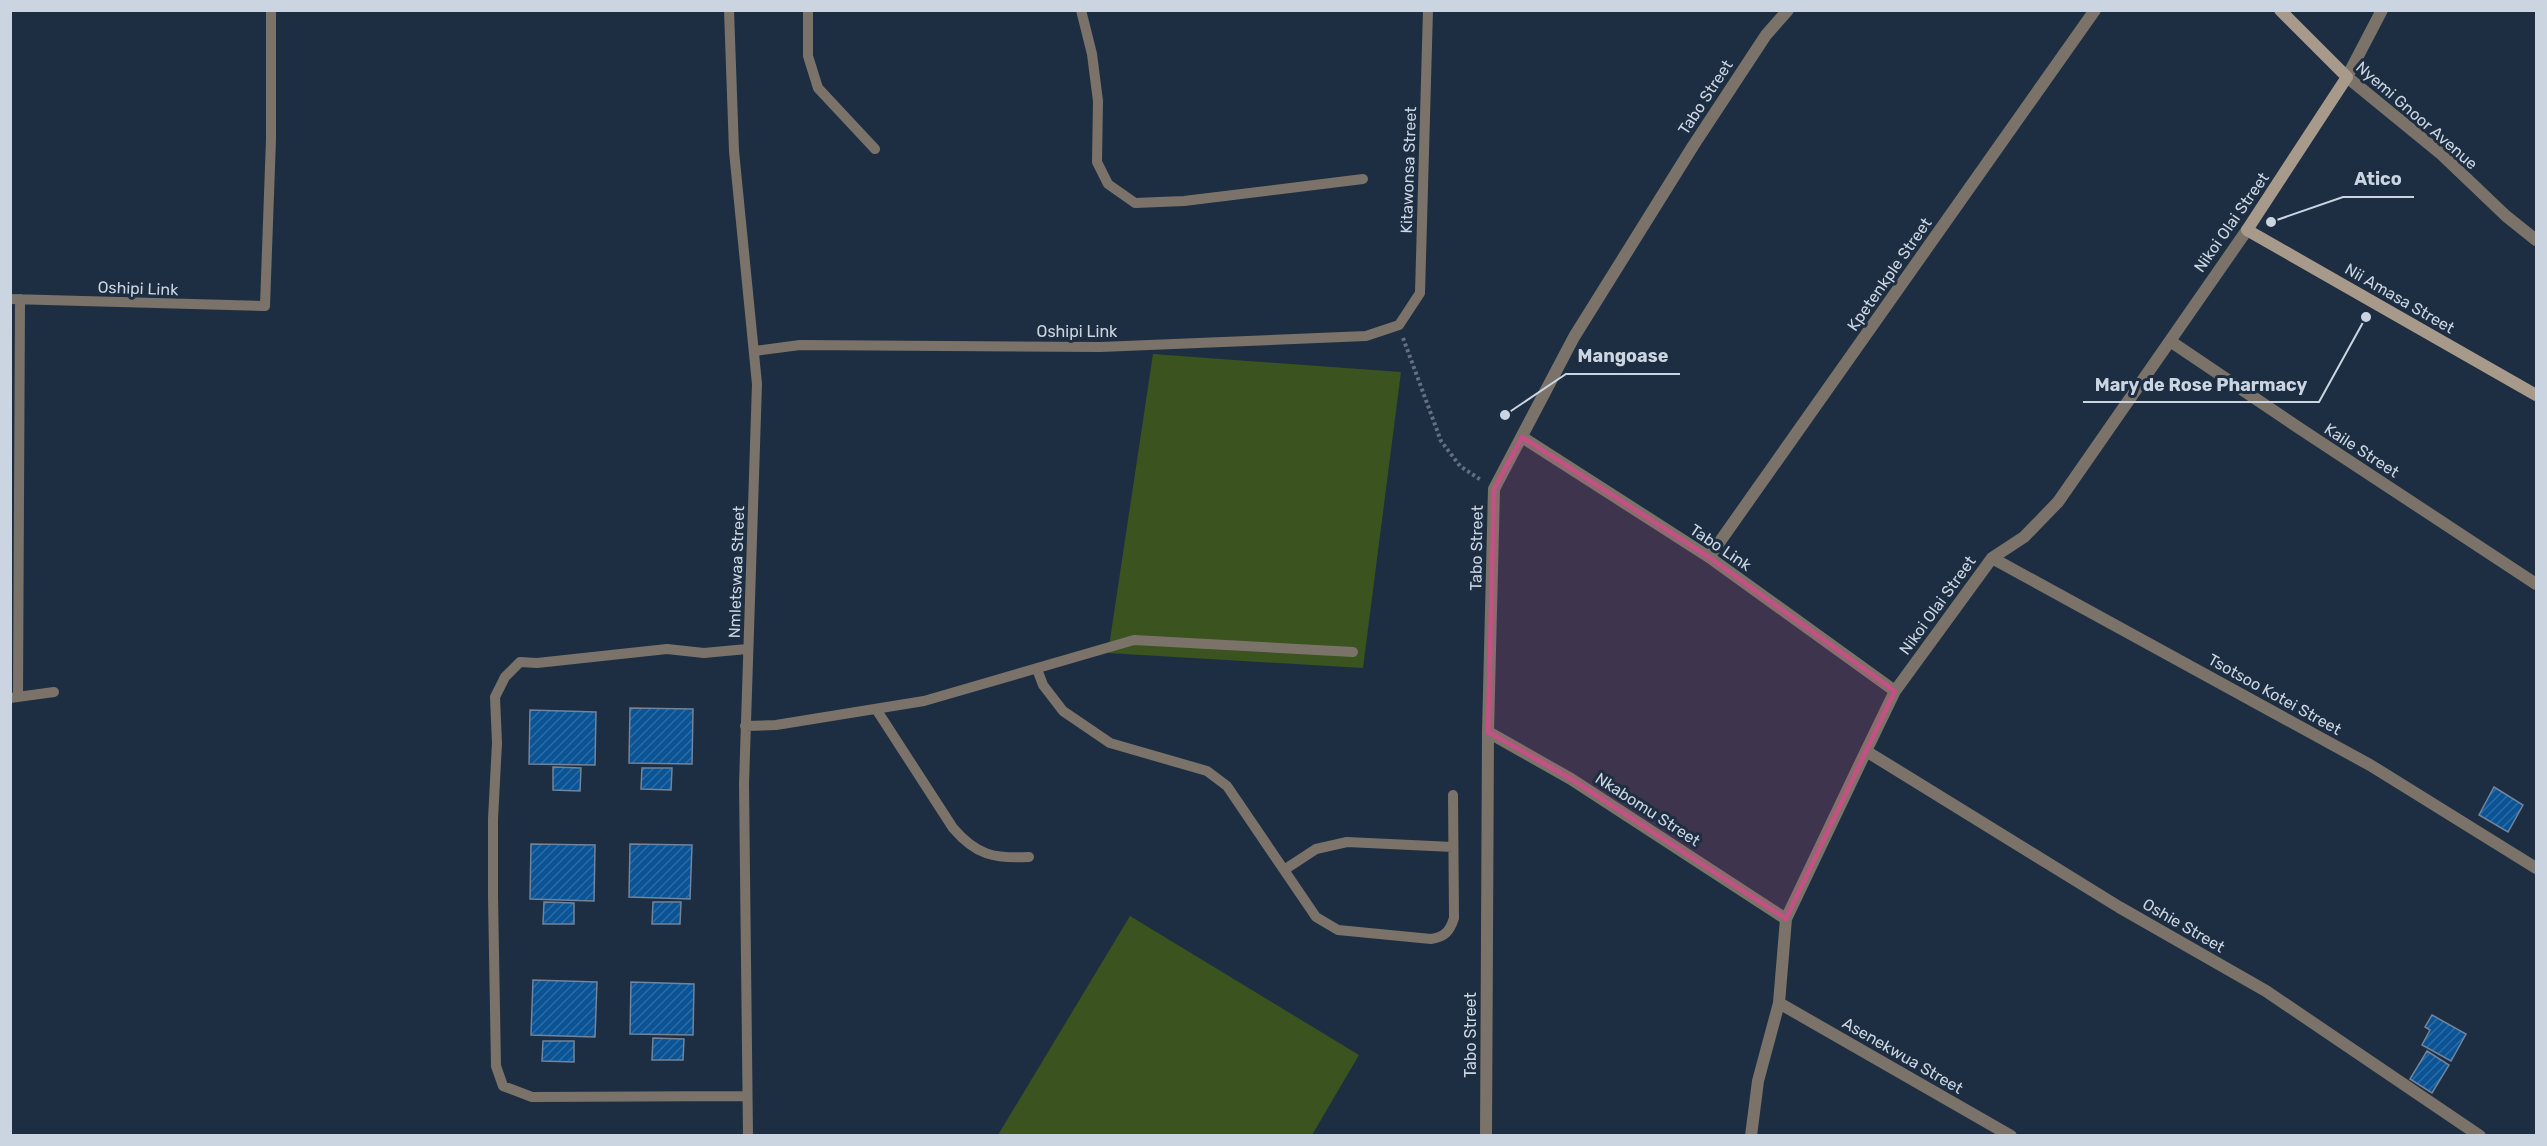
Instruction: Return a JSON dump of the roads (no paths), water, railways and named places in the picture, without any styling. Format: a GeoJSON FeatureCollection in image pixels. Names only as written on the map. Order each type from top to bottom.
{"type":"FeatureCollection","features":[{"type":"Feature","properties":{"kind":"street","name":"Tabo Street"},"geometry":{"type":"LineString","coordinates":[[1486,1136],[1488,732],[1494,489],[1574,337],[1766,34],[1788,10]]}},
{"type":"Feature","properties":{"kind":"street","name":"Kpetenkple Street"},"geometry":{"type":"LineString","coordinates":[[1709,557],[2096,10]]}},
{"type":"Feature","properties":{"kind":"street","name":"Nyemi Gnoor Avenue"},"geometry":{"type":"LineString","coordinates":[[2280,10],[2348,77],[2440,153],[2506,216],[2536,240]]}},
{"type":"Feature","properties":{"kind":"street","name":"Nikoi Olai Street"},"geometry":{"type":"LineString","coordinates":[[1751,1136],[1758,1081],[1779,1003],[1786,920],[1895,691],[1992,558],[2024,537],[2058,502],[2247,230],[2348,77],[2382,10]]}},
{"type":"Feature","properties":{"kind":"street","name":"Nii Amasa Street"},"geometry":{"type":"LineString","coordinates":[[2247,230],[2536,395]]}},
{"type":"Feature","properties":{"kind":"street","name":"Kaile Street"},"geometry":{"type":"LineString","coordinates":[[2170,340],[2308,435],[2536,584]]}},
{"type":"Feature","properties":{"kind":"street","name":"Tabo Link"},"geometry":{"type":"LineString","coordinates":[[1522,437],[1709,557],[1895,691]]}},
{"type":"Feature","properties":{"kind":"street","name":"Tsotsoo Kotei Street"},"geometry":{"type":"LineString","coordinates":[[1992,558],[2370,765],[2536,868]]}},
{"type":"Feature","properties":{"kind":"street","name":"Nkabomu Street"},"geometry":{"type":"LineString","coordinates":[[1488,732],[1571,779],[1786,920]]}},
{"type":"Feature","properties":{"kind":"street","name":"Oshie Street"},"geometry":{"type":"LineString","coordinates":[[1866,751],[2119,907],[2266,991],[2480,1136]]}},
{"type":"Feature","properties":{"kind":"street","name":"Asenekwua Street"},"geometry":{"type":"LineString","coordinates":[[1779,1003],[2011,1136]]}},
{"type":"Feature","properties":{"kind":"lane","name":"Oshipi Link"},"geometry":{"type":"LineString","coordinates":[[15,299],[265,306],[271,139],[271,10]]}},
{"type":"Feature","properties":{"kind":"lane","name":"Nmletswaa Street"},"geometry":{"type":"LineString","coordinates":[[729,10],[734,151],[757,384],[744,784],[748,1136]]}},
{"type":"Feature","properties":{"kind":"lane"},"geometry":{"type":"LineString","coordinates":[[808,10],[808,56],[818,88],[874,149]]}},
{"type":"Feature","properties":{"kind":"lane"},"geometry":{"type":"LineString","coordinates":[[1081,10],[1092,54],[1098,101],[1097,162],[1108,184],[1135,202],[1184,201],[1363,179]]}},
{"type":"Feature","properties":{"kind":"lane","name":"Kitawonsa Street"},"geometry":{"type":"LineString","coordinates":[[1399,325],[1420,293],[1428,10]]}},
{"type":"Feature","properties":{"kind":"lane"},"geometry":{"type":"LineString","coordinates":[[15,299],[14,697],[54,692]]}},
{"type":"Feature","properties":{"kind":"lane","name":"Oshipi Link"},"geometry":{"type":"LineString","coordinates":[[754,351],[800,345],[1100,347],[1366,336],[1399,325]]}},
{"type":"Feature","properties":{"kind":"lane"},"geometry":{"type":"LineString","coordinates":[[745,726],[776,725],[924,701],[1134,640],[1353,652]]}},
{"type":"Feature","properties":{"kind":"lane"},"geometry":{"type":"LineString","coordinates":[[747,649],[704,653],[667,649],[537,663],[520,662],[505,677],[495,697],[497,743],[493,819],[493,896],[496,1066],[503,1086],[532,1097],[747,1096]]}},
{"type":"Feature","properties":{"kind":"lane"},"geometry":{"type":"LineString","coordinates":[[1036,669],[1043,686],[1063,711],[1110,743],[1207,771],[1227,786],[1316,917],[1338,930],[1431,939],[1445,935],[1450,930],[1454,918],[1454,795]]}},
{"type":"Feature","properties":{"kind":"lane"},"geometry":{"type":"LineString","coordinates":[[876,709],[953,828],[968,845],[990,855],[1007,858],[1029,857]]}},
{"type":"Feature","properties":{"kind":"lane"},"geometry":{"type":"LineString","coordinates":[[1284,870],[1316,849],[1347,842],[1453,847]]}},
{"type":"Feature","properties":{"kind":"place","name":"Atico"},"geometry":{"type":"Point","coordinates":[2271,222]}},
{"type":"Feature","properties":{"kind":"place","name":"Mary de Rose Pharmacy"},"geometry":{"type":"Point","coordinates":[2366,317]}},
{"type":"Feature","properties":{"kind":"place","name":"Mangoase"},"geometry":{"type":"Point","coordinates":[1505,415]}}]}
